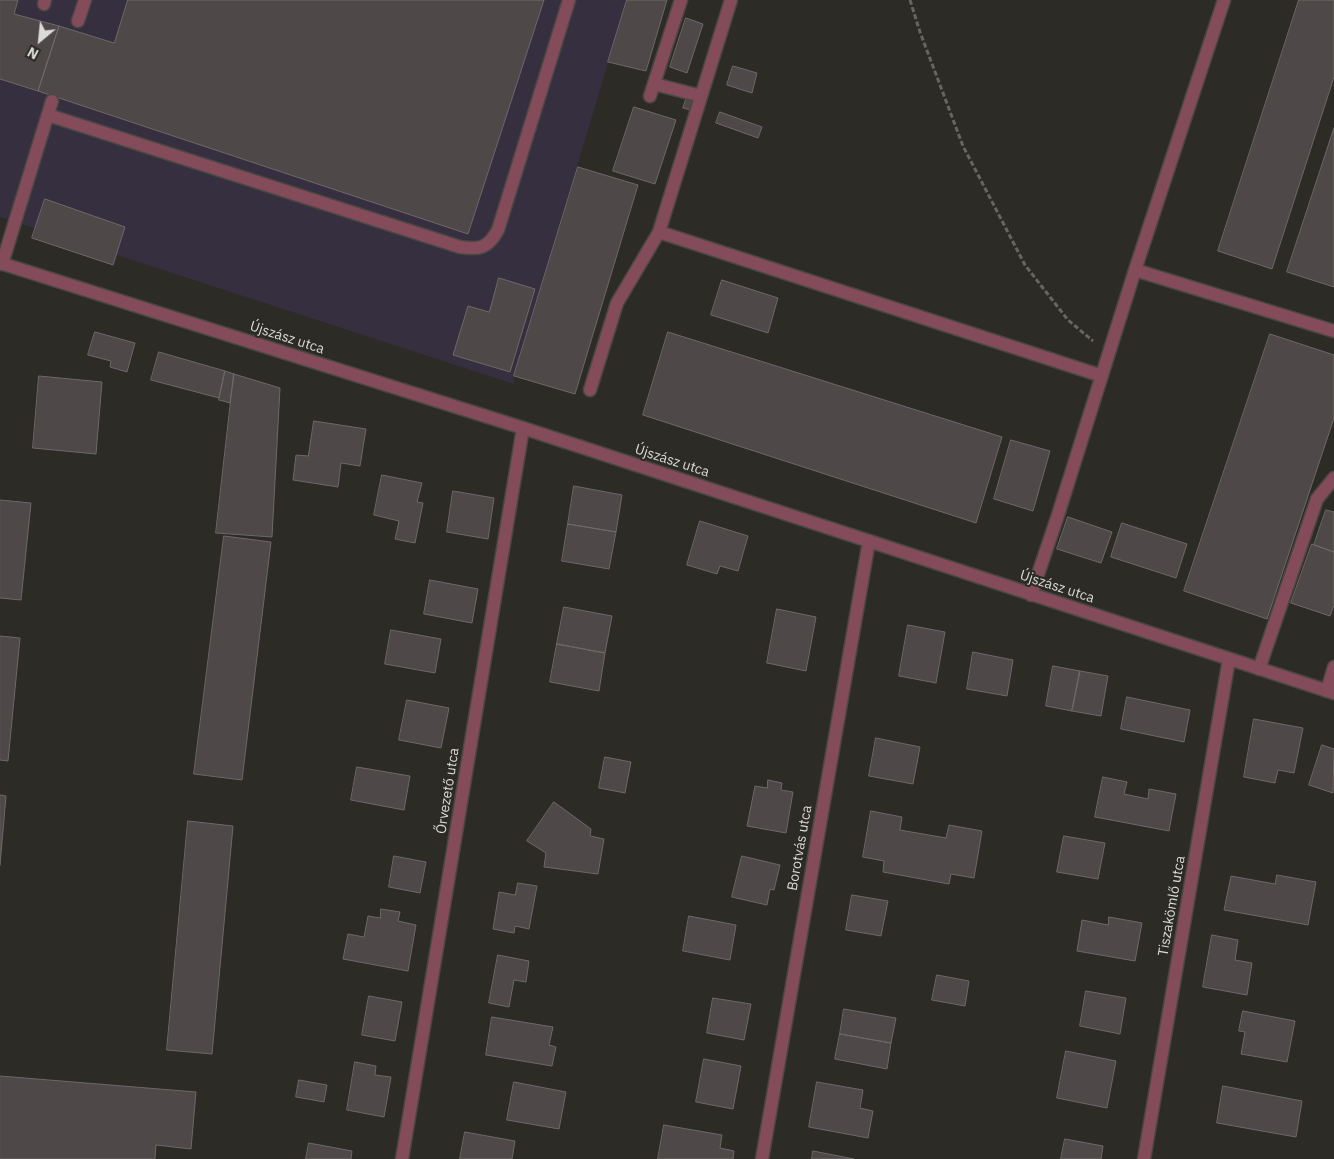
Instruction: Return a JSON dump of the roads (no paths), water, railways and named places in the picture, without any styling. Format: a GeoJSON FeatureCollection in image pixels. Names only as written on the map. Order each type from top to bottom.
{"type":"FeatureCollection","features":[{"type":"Feature","properties":{"kind":"street"},"geometry":{"type":"LineString","coordinates":[[78,21],[85,0]]}},
{"type":"Feature","properties":{"kind":"street"},"geometry":{"type":"LineString","coordinates":[[48,115],[460,247],[473,249],[484,247],[492,241],[498,230],[569,0]]}},
{"type":"Feature","properties":{"kind":"street"},"geometry":{"type":"LineString","coordinates":[[681,0],[652,90],[701,96]]}},
{"type":"Feature","properties":{"kind":"street"},"geometry":{"type":"LineString","coordinates":[[590,390],[617,303],[659,232],[731,0]]}},
{"type":"Feature","properties":{"kind":"street"},"geometry":{"type":"LineString","coordinates":[[1031,594],[1224,0]]}},
{"type":"Feature","properties":{"kind":"street"},"geometry":{"type":"LineString","coordinates":[[1,264],[52,101]]}},
{"type":"Feature","properties":{"kind":"street"},"geometry":{"type":"LineString","coordinates":[[659,232],[1102,376]]}},
{"type":"Feature","properties":{"kind":"street","name":"Újszász utca"},"geometry":{"type":"LineString","coordinates":[[1,264],[523,428],[1330,692]]}},
{"type":"Feature","properties":{"kind":"street"},"geometry":{"type":"LineString","coordinates":[[1135,270],[1334,331]]}},
{"type":"Feature","properties":{"kind":"street","name":"Őrvezető utca"},"geometry":{"type":"LineString","coordinates":[[402,1159],[523,428]]}},
{"type":"Feature","properties":{"kind":"street"},"geometry":{"type":"LineString","coordinates":[[1259,669],[1316,500],[1334,478]]}},
{"type":"Feature","properties":{"kind":"street","name":"Borotvás utca"},"geometry":{"type":"LineString","coordinates":[[762,1159],[868,541]]}},
{"type":"Feature","properties":{"kind":"street","name":"Tiszakömlő utca"},"geometry":{"type":"LineString","coordinates":[[1144,1159],[1229,659]]}},
{"type":"Feature","properties":{"kind":"street"},"geometry":{"type":"LineString","coordinates":[[1330,692],[1334,667]]}}]}
